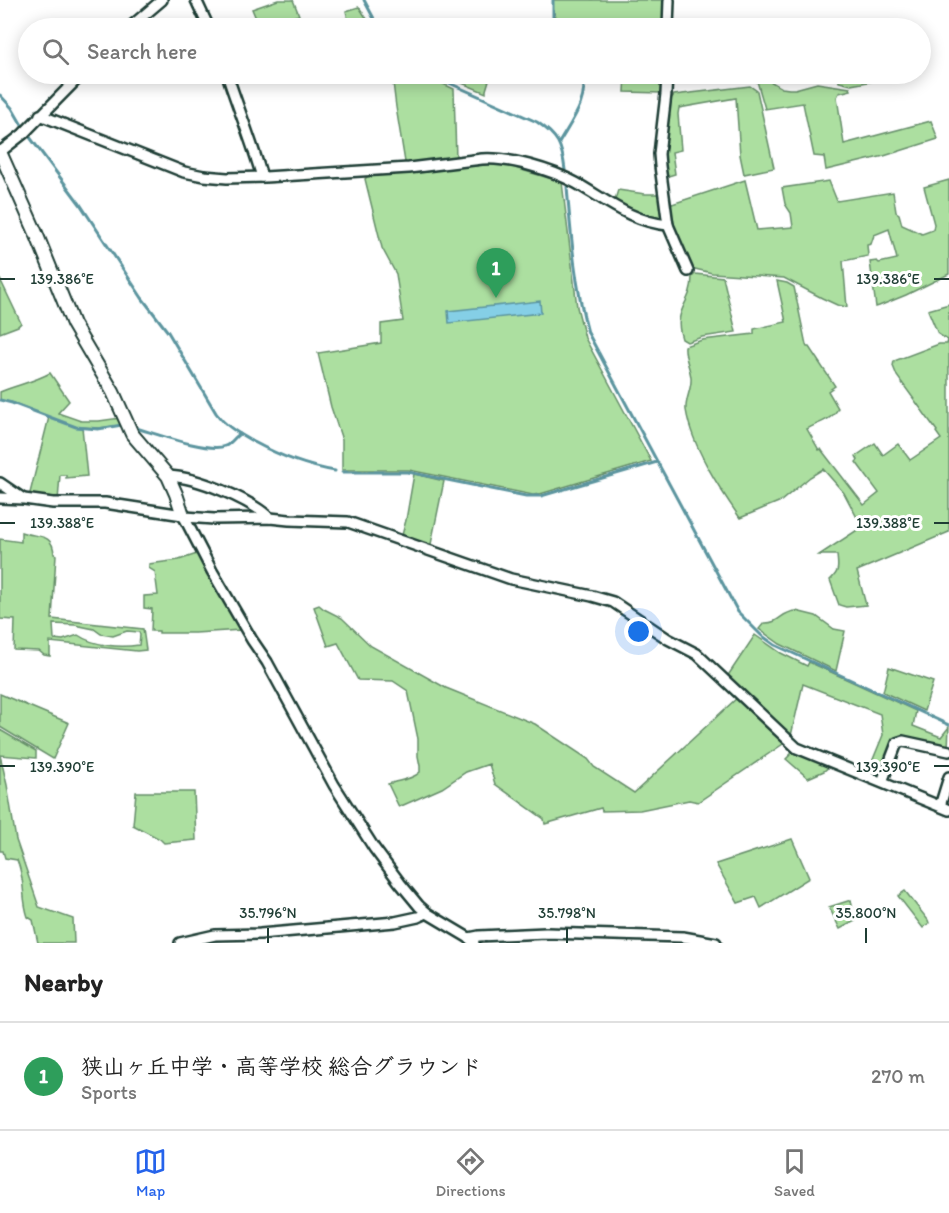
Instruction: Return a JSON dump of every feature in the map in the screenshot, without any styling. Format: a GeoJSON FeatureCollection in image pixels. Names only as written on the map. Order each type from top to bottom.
{"type":"FeatureCollection","features":[{"type":"Feature","properties":{"kind":"street"},"geometry":{"type":"LineString","coordinates":[[141,18],[162,0]]}},
{"type":"Feature","properties":{"kind":"street"},"geometry":{"type":"LineString","coordinates":[[196,0],[204,18]]}},
{"type":"Feature","properties":{"kind":"street"},"geometry":{"type":"LineString","coordinates":[[668,18],[669,0]]}},
{"type":"Feature","properties":{"kind":"street"},"geometry":{"type":"LineString","coordinates":[[72,84],[23,134],[0,152],[73,324],[113,392],[132,434],[168,476],[184,516],[212,571],[267,662],[334,785],[400,884],[427,913],[471,941],[479,936],[546,933],[683,937],[716,943]]}},
{"type":"Feature","properties":{"kind":"street"},"geometry":{"type":"LineString","coordinates":[[230,84],[262,177]]}},
{"type":"Feature","properties":{"kind":"street"},"geometry":{"type":"LineString","coordinates":[[666,84],[659,154],[668,225],[688,271]]}},
{"type":"Feature","properties":{"kind":"street"},"geometry":{"type":"LineString","coordinates":[[40,115],[184,172],[204,176],[262,177],[409,168],[482,159],[502,159],[557,174],[630,215],[654,224],[668,225]]}},
{"type":"Feature","properties":{"kind":"street"},"geometry":{"type":"LineString","coordinates":[[168,476],[210,486],[249,503],[270,518]]}},
{"type":"Feature","properties":{"kind":"street"},"geometry":{"type":"LineString","coordinates":[[0,483],[24,499]]}},
{"type":"Feature","properties":{"kind":"street"},"geometry":{"type":"LineString","coordinates":[[0,498],[66,504],[105,503],[214,519],[270,518],[348,522],[511,579],[613,602],[668,639],[697,654],[796,748],[944,808],[949,777]]}},
{"type":"Feature","properties":{"kind":"street"},"geometry":{"type":"LineString","coordinates":[[882,782],[897,743],[903,741],[949,751]]}},
{"type":"Feature","properties":{"kind":"street"},"geometry":{"type":"LineString","coordinates":[[180,943],[215,935],[262,939],[395,922],[427,913]]}},
{"type":"Feature","properties":{"kind":"green space"},"geometry":{"type":"Polygon","coordinates":[[[278,0],[293,0],[299,15],[290,18],[256,18],[252,9],[278,0]]]}},
{"type":"Feature","properties":{"kind":"green space"},"geometry":{"type":"Polygon","coordinates":[[[553,0],[665,0],[665,18],[557,18],[553,11],[553,0]]]}},
{"type":"Feature","properties":{"kind":"green space"},"geometry":{"type":"Polygon","coordinates":[[[359,7],[366,18],[348,18],[346,11],[359,7]]]}},
{"type":"Feature","properties":{"kind":"green space"},"geometry":{"type":"Polygon","coordinates":[[[393,84],[443,84],[454,89],[456,159],[408,164],[405,162],[393,84]]]}},
{"type":"Feature","properties":{"kind":"green space"},"geometry":{"type":"Polygon","coordinates":[[[464,84],[488,84],[486,93],[464,84]]]}},
{"type":"Feature","properties":{"kind":"green space"},"geometry":{"type":"Polygon","coordinates":[[[625,84],[662,84],[662,93],[625,92],[625,84]]]}},
{"type":"Feature","properties":{"kind":"green space"},"geometry":{"type":"Polygon","coordinates":[[[758,84],[775,84],[789,89],[813,84],[850,88],[851,90],[839,93],[837,97],[844,144],[931,121],[938,139],[884,156],[826,170],[824,157],[814,156],[803,103],[765,109],[758,84]]]}},
{"type":"Feature","properties":{"kind":"green space"},"geometry":{"type":"Polygon","coordinates":[[[750,86],[757,91],[774,168],[744,174],[740,155],[736,98],[679,108],[681,150],[672,152],[675,174],[665,177],[662,155],[670,100],[674,95],[750,86]]]}},
{"type":"Feature","properties":{"kind":"green space"},"geometry":{"type":"Polygon","coordinates":[[[495,164],[562,182],[577,307],[585,338],[651,461],[533,495],[409,470],[342,470],[342,440],[331,407],[318,353],[381,343],[381,324],[403,321],[396,274],[382,248],[365,179],[369,175],[495,164]]]}},
{"type":"Feature","properties":{"kind":"green space"},"geometry":{"type":"Polygon","coordinates":[[[745,180],[757,230],[793,227],[791,213],[785,204],[782,188],[829,181],[837,201],[893,192],[896,212],[899,214],[902,225],[922,234],[933,230],[934,224],[924,187],[949,180],[949,274],[876,307],[870,262],[879,263],[897,259],[889,229],[874,235],[871,244],[867,245],[868,256],[843,261],[847,307],[837,305],[784,278],[712,273],[691,268],[672,231],[669,205],[745,180]]]}},
{"type":"Feature","properties":{"kind":"green space"},"geometry":{"type":"Polygon","coordinates":[[[618,190],[661,194],[664,212],[662,219],[658,222],[640,217],[614,203],[618,190]]]}},
{"type":"Feature","properties":{"kind":"green space"},"geometry":{"type":"Polygon","coordinates":[[[695,274],[723,277],[736,332],[702,337],[687,342],[682,339],[679,320],[689,294],[692,277],[695,274]]]}},
{"type":"Feature","properties":{"kind":"green space"},"geometry":{"type":"Polygon","coordinates":[[[0,279],[21,323],[0,333],[0,279]]]}},
{"type":"Feature","properties":{"kind":"green space"},"geometry":{"type":"Polygon","coordinates":[[[777,281],[794,287],[806,345],[835,386],[828,391],[838,408],[836,412],[807,429],[819,450],[821,449],[864,505],[879,493],[856,462],[858,460],[856,456],[875,443],[883,455],[898,444],[910,460],[941,439],[897,376],[893,366],[894,361],[939,344],[947,344],[948,340],[938,334],[928,310],[949,304],[949,532],[857,571],[866,605],[846,607],[839,605],[830,580],[838,569],[837,555],[819,555],[862,527],[844,493],[823,469],[781,501],[740,518],[707,467],[689,424],[686,406],[691,378],[685,346],[702,340],[754,334],[754,329],[786,322],[777,281]]]}},
{"type":"Feature","properties":{"kind":"green space"},"geometry":{"type":"Polygon","coordinates":[[[50,373],[69,401],[58,413],[81,421],[120,418],[122,425],[99,428],[82,427],[87,476],[66,478],[66,475],[60,475],[58,501],[29,497],[49,417],[0,400],[0,392],[50,373]]]}},
{"type":"Feature","properties":{"kind":"green space"},"geometry":{"type":"Polygon","coordinates":[[[414,474],[444,481],[430,549],[401,539],[414,474]]]}},
{"type":"Feature","properties":{"kind":"green space"},"geometry":{"type":"Polygon","coordinates":[[[21,532],[43,537],[51,542],[56,555],[52,619],[143,629],[146,650],[50,642],[50,656],[39,651],[14,650],[15,620],[0,619],[0,539],[21,542],[21,532]],[[53,624],[54,639],[63,640],[78,635],[92,642],[107,645],[139,645],[139,632],[127,631],[113,636],[75,625],[53,624]]]}},
{"type":"Feature","properties":{"kind":"green space"},"geometry":{"type":"Polygon","coordinates":[[[200,553],[241,630],[195,633],[151,631],[152,609],[144,608],[144,596],[158,595],[155,572],[149,568],[149,564],[179,560],[200,553]]]}},
{"type":"Feature","properties":{"kind":"green space"},"geometry":{"type":"Polygon","coordinates":[[[319,605],[342,618],[371,646],[446,688],[535,724],[634,793],[737,698],[786,742],[698,802],[689,800],[640,810],[602,811],[601,808],[545,824],[544,819],[495,784],[489,764],[466,772],[442,788],[399,807],[388,784],[420,772],[418,739],[408,691],[393,681],[358,680],[338,643],[328,646],[314,607],[319,605]]]}},
{"type":"Feature","properties":{"kind":"green space"},"geometry":{"type":"Polygon","coordinates":[[[796,611],[816,616],[834,629],[845,631],[836,671],[780,644],[759,629],[764,623],[774,622],[786,613],[796,611]]]}},
{"type":"Feature","properties":{"kind":"green space"},"geometry":{"type":"Polygon","coordinates":[[[755,635],[781,653],[807,666],[809,662],[916,711],[913,726],[941,737],[949,727],[948,748],[904,738],[883,774],[878,778],[867,774],[883,735],[880,714],[803,684],[790,740],[727,677],[755,635]]]}},
{"type":"Feature","properties":{"kind":"green space"},"geometry":{"type":"Polygon","coordinates":[[[889,667],[933,682],[924,711],[883,692],[889,667]]]}},
{"type":"Feature","properties":{"kind":"green space"},"geometry":{"type":"Polygon","coordinates":[[[0,694],[69,723],[53,759],[0,727],[0,694]]]}},
{"type":"Feature","properties":{"kind":"green space"},"geometry":{"type":"Polygon","coordinates":[[[0,730],[36,751],[36,758],[0,755],[0,730]]]}},
{"type":"Feature","properties":{"kind":"green space"},"geometry":{"type":"Polygon","coordinates":[[[796,749],[831,765],[808,778],[786,759],[796,749]]]}},
{"type":"Feature","properties":{"kind":"green space"},"geometry":{"type":"Polygon","coordinates":[[[0,755],[16,840],[39,907],[73,919],[74,943],[38,943],[33,920],[28,917],[26,910],[22,875],[17,860],[5,858],[3,851],[0,851],[0,755]]]}},
{"type":"Feature","properties":{"kind":"green space"},"geometry":{"type":"Polygon","coordinates":[[[136,792],[194,792],[196,840],[164,843],[133,825],[136,792]]]}},
{"type":"Feature","properties":{"kind":"green space"},"geometry":{"type":"Polygon","coordinates":[[[792,839],[809,878],[761,908],[756,897],[738,903],[716,864],[792,839]]]}},
{"type":"Feature","properties":{"kind":"green space"},"geometry":{"type":"Polygon","coordinates":[[[905,891],[928,920],[929,923],[923,928],[898,896],[905,891]]]}},
{"type":"Feature","properties":{"kind":"green space"},"geometry":{"type":"Polygon","coordinates":[[[851,900],[855,921],[840,929],[829,907],[851,900]]]}},
{"type":"Feature","properties":{"kind":"water"},"geometry":{"type":"Polygon","coordinates":[[[540,301],[541,313],[449,323],[448,311],[540,301]]]}},
{"type":"Feature","properties":{"kind":"waterway"},"geometry":{"type":"LineString","coordinates":[[364,0],[374,18]]}},
{"type":"Feature","properties":{"kind":"waterway"},"geometry":{"type":"LineString","coordinates":[[553,0],[553,18]]}},
{"type":"Feature","properties":{"kind":"waterway"},"geometry":{"type":"LineString","coordinates":[[452,84],[537,122],[558,142],[565,170]]}},
{"type":"Feature","properties":{"kind":"waterway"},"geometry":{"type":"LineString","coordinates":[[559,143],[578,110],[584,84]]}},
{"type":"Feature","properties":{"kind":"waterway"},"geometry":{"type":"LineString","coordinates":[[0,95],[12,108],[23,127]]}},
{"type":"Feature","properties":{"kind":"waterway"},"geometry":{"type":"LineString","coordinates":[[29,136],[80,204],[142,298],[168,332],[220,418],[238,433],[273,452],[335,471]]}},
{"type":"Feature","properties":{"kind":"waterway"},"geometry":{"type":"LineString","coordinates":[[567,187],[577,279],[588,333],[738,612],[761,635],[775,645],[949,725]]}},
{"type":"Feature","properties":{"kind":"waterway"},"geometry":{"type":"LineString","coordinates":[[0,400],[76,427],[98,429],[122,425]]}},
{"type":"Feature","properties":{"kind":"waterway"},"geometry":{"type":"LineString","coordinates":[[136,428],[181,442],[207,447],[225,446],[240,434]]}},
{"type":"Feature","properties":{"kind":"waterway"},"geometry":{"type":"LineString","coordinates":[[342,472],[408,472],[526,496],[541,496],[657,462]]}},
{"type":"Feature","properties":{"kind":"place","name":"狭山ヶ丘中学・高等学校 総合グラウンド"},"geometry":{"type":"Point","coordinates":[496,298]}}]}
